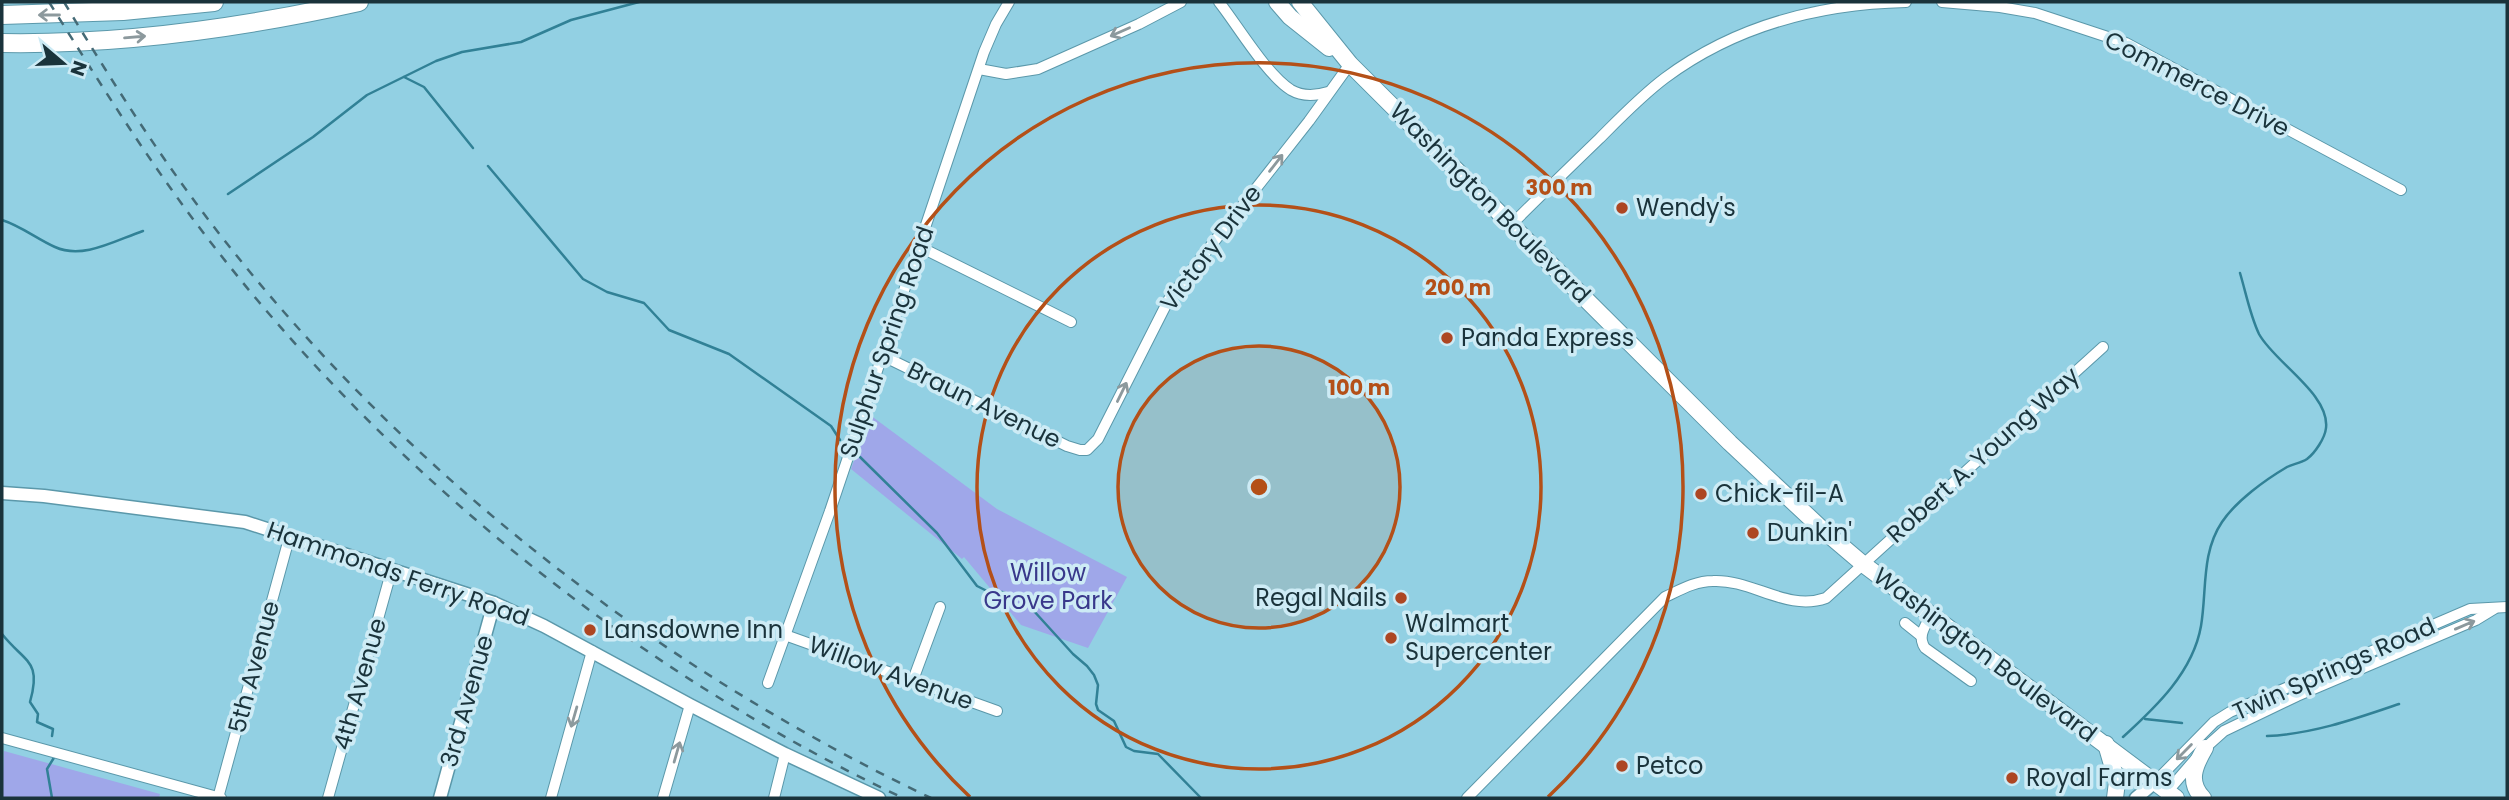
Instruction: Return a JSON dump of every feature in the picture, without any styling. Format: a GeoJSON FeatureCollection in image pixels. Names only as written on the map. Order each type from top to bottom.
{"type":"FeatureCollection","features":[{"type":"Feature","properties":{"kind":"highway"},"geometry":{"type":"LineString","coordinates":[[2,15],[123,12],[214,2]]}},
{"type":"Feature","properties":{"kind":"highway"},"geometry":{"type":"LineString","coordinates":[[2,46],[208,30],[277,20],[359,2]]}},
{"type":"Feature","properties":{"kind":"main road","name":"Washington Boulevard"},"geometry":{"type":"LineString","coordinates":[[1277,2],[1290,17],[1350,64]]}},
{"type":"Feature","properties":{"kind":"main road","name":"Washington Boulevard"},"geometry":{"type":"LineString","coordinates":[[1300,2],[1350,64],[1767,479],[1863,564],[2106,744],[2164,792]]}},
{"type":"Feature","properties":{"kind":"main road"},"geometry":{"type":"LineString","coordinates":[[2106,744],[2117,782],[2115,798]]}},
{"type":"Feature","properties":{"kind":"main road"},"geometry":{"type":"LineString","coordinates":[[2203,798],[2194,786],[2193,775],[2195,764],[2205,748]]}},
{"type":"Feature","properties":{"kind":"street","name":"Sulphur Spring Road"},"geometry":{"type":"LineString","coordinates":[[768,683],[979,69],[996,24],[1009,2]]}},
{"type":"Feature","properties":{"kind":"street"},"geometry":{"type":"LineString","coordinates":[[979,69],[1006,74],[1038,69],[1139,24],[1181,2]]}},
{"type":"Feature","properties":{"kind":"street"},"geometry":{"type":"LineString","coordinates":[[1219,2],[1269,68],[1285,85],[1301,94],[1315,96],[1328,92],[1350,64]]}},
{"type":"Feature","properties":{"kind":"street"},"geometry":{"type":"LineString","coordinates":[[1511,225],[1635,103],[1665,78],[1716,46],[1770,23],[1811,13],[1850,6],[1906,2]]}},
{"type":"Feature","properties":{"kind":"street","name":"Commerce Drive"},"geometry":{"type":"LineString","coordinates":[[1942,2],[2035,13],[2126,43],[2401,190]]}},
{"type":"Feature","properties":{"kind":"street","name":"Victory Drive"},"geometry":{"type":"LineString","coordinates":[[1087,450],[1098,439],[1169,299],[1310,121],[1328,92]]}},
{"type":"Feature","properties":{"kind":"street"},"geometry":{"type":"LineString","coordinates":[[919,246],[1071,322]]}},
{"type":"Feature","properties":{"kind":"street","name":"Robert A. Young Way"},"geometry":{"type":"LineString","coordinates":[[1466,798],[1665,597],[1696,583],[1711,581],[1726,582],[1800,603],[1826,598],[2103,347]]}},
{"type":"Feature","properties":{"kind":"street","name":"Braun Avenue"},"geometry":{"type":"LineString","coordinates":[[881,355],[1067,446],[1087,450]]}},
{"type":"Feature","properties":{"kind":"street","name":"Hammonds Ferry Road"},"geometry":{"type":"LineString","coordinates":[[2,494],[44,496],[245,522],[495,603],[525,616],[785,754],[879,798]]}},
{"type":"Feature","properties":{"kind":"street","name":"5th Avenue"},"geometry":{"type":"LineString","coordinates":[[219,798],[290,535]]}},
{"type":"Feature","properties":{"kind":"street","name":"4th Avenue"},"geometry":{"type":"LineString","coordinates":[[328,798],[392,569]]}},
{"type":"Feature","properties":{"kind":"street","name":"3rd Avenue"},"geometry":{"type":"LineString","coordinates":[[440,798],[495,603]]}},
{"type":"Feature","properties":{"kind":"street"},"geometry":{"type":"LineString","coordinates":[[913,680],[940,607]]}},
{"type":"Feature","properties":{"kind":"street","name":"Twin Springs Road"},"geometry":{"type":"LineString","coordinates":[[2164,792],[2214,722],[2230,712],[2470,609],[2507,607]]}},
{"type":"Feature","properties":{"kind":"street","name":"Twin Springs Road"},"geometry":{"type":"LineString","coordinates":[[2164,792],[2224,731],[2476,620],[2494,609]]}},
{"type":"Feature","properties":{"kind":"street"},"geometry":{"type":"LineString","coordinates":[[1920,635],[1931,615]]}},
{"type":"Feature","properties":{"kind":"street"},"geometry":{"type":"LineString","coordinates":[[1905,623],[1920,635],[1926,648],[1971,681]]}},
{"type":"Feature","properties":{"kind":"street","name":"Willow Avenue"},"geometry":{"type":"LineString","coordinates":[[785,635],[997,711]]}},
{"type":"Feature","properties":{"kind":"street"},"geometry":{"type":"LineString","coordinates":[[551,798],[592,652]]}},
{"type":"Feature","properties":{"kind":"street"},"geometry":{"type":"LineString","coordinates":[[663,798],[690,705]]}},
{"type":"Feature","properties":{"kind":"street"},"geometry":{"type":"LineString","coordinates":[[2,738],[219,798]]}},
{"type":"Feature","properties":{"kind":"street"},"geometry":{"type":"LineString","coordinates":[[774,798],[785,754]]}},
{"type":"Feature","properties":{"kind":"street"},"geometry":{"type":"LineString","coordinates":[[2136,798],[2164,792]]}},
{"type":"Feature","properties":{"kind":"green space","name":"Willow Grove Park"},"geometry":{"type":"Polygon","coordinates":[[[870,415],[997,509],[1127,577],[1088,648],[1021,625],[964,557],[962,559],[851,469],[870,415]]]}},
{"type":"Feature","properties":{"kind":"green space"},"geometry":{"type":"Polygon","coordinates":[[[4,751],[160,794],[159,798],[2,798],[4,751]]]}},
{"type":"Feature","properties":{"kind":"waterway"},"geometry":{"type":"LineString","coordinates":[[228,194],[313,137],[367,95],[436,61],[462,52],[521,42],[571,20],[639,2]]}},
{"type":"Feature","properties":{"kind":"waterway"},"geometry":{"type":"LineString","coordinates":[[404,77],[424,87],[473,148]]}},
{"type":"Feature","properties":{"kind":"waterway"},"geometry":{"type":"LineString","coordinates":[[488,166],[583,279],[607,292],[644,303],[669,330],[729,354],[831,426],[840,440]]}},
{"type":"Feature","properties":{"kind":"waterway"},"geometry":{"type":"LineString","coordinates":[[2,220],[55,247],[77,251],[99,247],[143,231]]}},
{"type":"Feature","properties":{"kind":"waterway"},"geometry":{"type":"LineString","coordinates":[[2123,737],[2160,701],[2190,659],[2201,626],[2211,546],[2222,522],[2235,506],[2260,485],[2287,467],[2307,459],[2319,445],[2325,432],[2325,415],[2311,391],[2266,345],[2259,334],[2240,273]]}},
{"type":"Feature","properties":{"kind":"waterway"},"geometry":{"type":"LineString","coordinates":[[860,457],[937,533],[977,586],[991,593],[1002,592],[1023,599],[1087,666],[1098,685],[1098,710],[1114,721],[1126,747],[1134,751],[1158,754],[1201,798]]}},
{"type":"Feature","properties":{"kind":"waterway"},"geometry":{"type":"LineString","coordinates":[[2,634],[29,663],[34,678],[30,702],[38,714],[37,722],[53,729],[52,736]]}},
{"type":"Feature","properties":{"kind":"waterway"},"geometry":{"type":"LineString","coordinates":[[2267,736],[2317,729],[2399,704]]}},
{"type":"Feature","properties":{"kind":"waterway"},"geometry":{"type":"LineString","coordinates":[[2145,719],[2182,723]]}},
{"type":"Feature","properties":{"kind":"waterway"},"geometry":{"type":"LineString","coordinates":[[52,798],[47,769],[55,756]]}},
{"type":"Feature","properties":{"kind":"railway"},"geometry":{"type":"LineString","coordinates":[[49,2],[148,155],[212,244],[282,329],[358,410],[439,488],[525,561],[615,629],[708,691],[805,748],[903,798]]}},
{"type":"Feature","properties":{"kind":"railway"},"geometry":{"type":"LineString","coordinates":[[64,2],[139,121],[221,236],[294,323],[372,406],[456,485],[544,558],[636,626],[731,689],[830,746],[931,798]]}},
{"type":"Feature","properties":{"kind":"place","name":"Wendy's"},"geometry":{"type":"Point","coordinates":[1622,208]}},
{"type":"Feature","properties":{"kind":"place","name":"Panda Express"},"geometry":{"type":"Point","coordinates":[1447,338]}},
{"type":"Feature","properties":{"kind":"place","name":"Chick-fil-A"},"geometry":{"type":"Point","coordinates":[1701,494]}},
{"type":"Feature","properties":{"kind":"place","name":"Dunkin'"},"geometry":{"type":"Point","coordinates":[1753,533]}},
{"type":"Feature","properties":{"kind":"place","name":"Regal Nails"},"geometry":{"type":"Point","coordinates":[1401,598]}},
{"type":"Feature","properties":{"kind":"place","name":"Lansdowne Inn"},"geometry":{"type":"Point","coordinates":[590,630]}},
{"type":"Feature","properties":{"kind":"place","name":"Walmart Supercenter"},"geometry":{"type":"Point","coordinates":[1391,638]}},
{"type":"Feature","properties":{"kind":"place","name":"Petco"},"geometry":{"type":"Point","coordinates":[1622,766]}},
{"type":"Feature","properties":{"kind":"place","name":"Royal Farms"},"geometry":{"type":"Point","coordinates":[2012,778]}}]}
